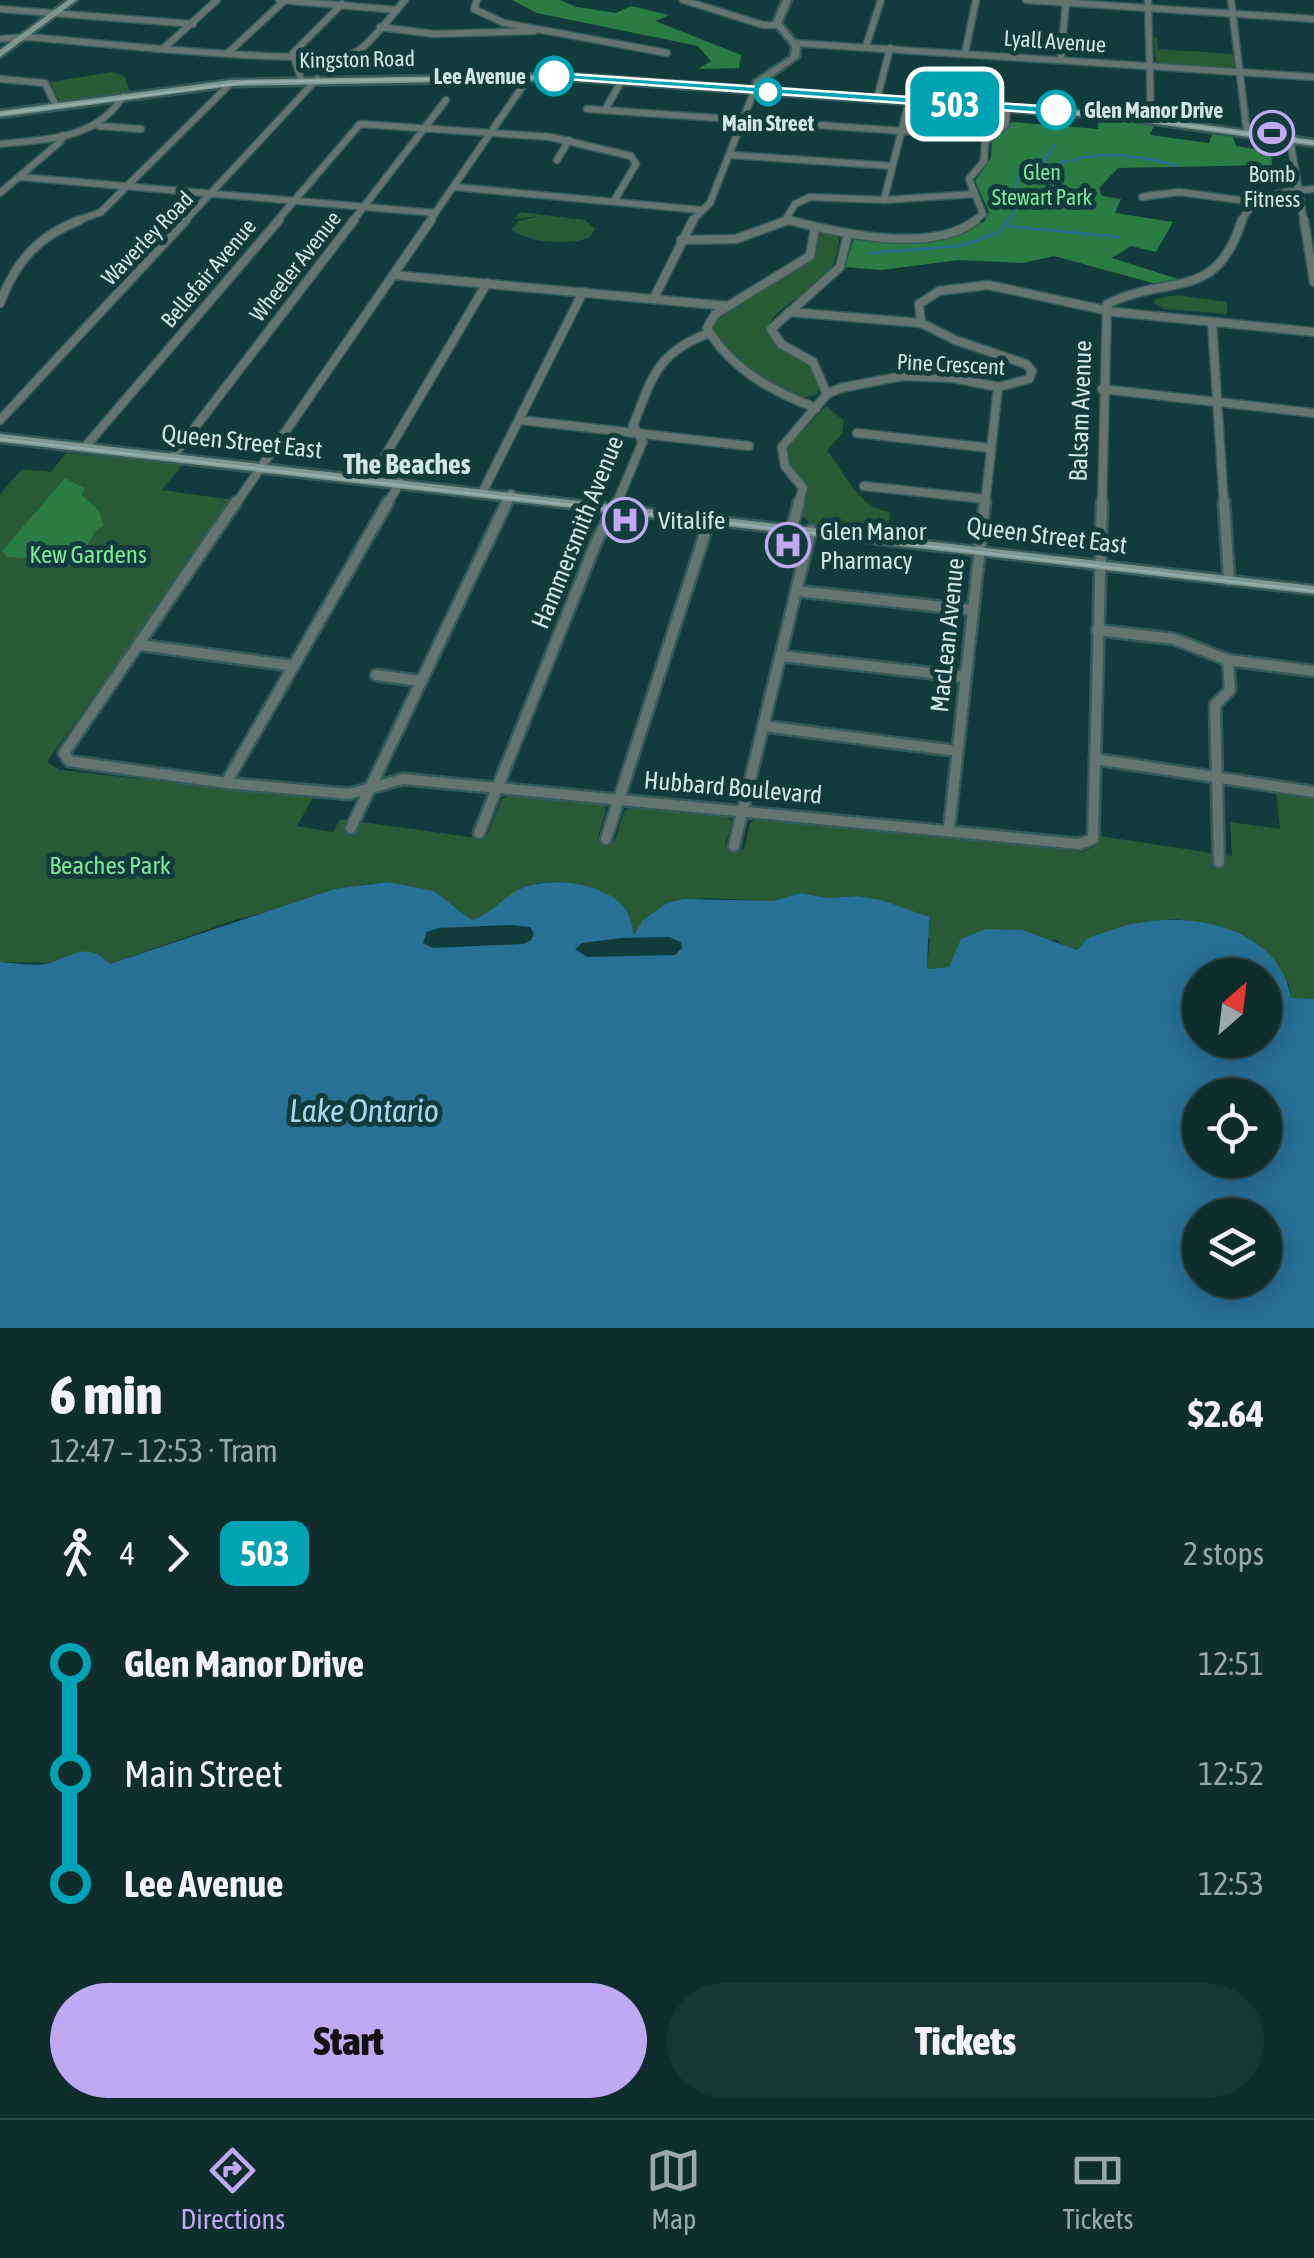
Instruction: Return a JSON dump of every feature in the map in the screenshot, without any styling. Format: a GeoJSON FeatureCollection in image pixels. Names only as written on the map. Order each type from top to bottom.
{"type":"FeatureCollection","features":[{"type":"Feature","properties":{"kind":"main road"},"geometry":{"type":"LineString","coordinates":[[0,54],[72,0]]}},
{"type":"Feature","properties":{"kind":"main road","name":"Kingston Road"},"geometry":{"type":"LineString","coordinates":[[0,114],[232,83],[529,77],[622,80],[1151,119],[1314,143]]}},
{"type":"Feature","properties":{"kind":"main road","name":"Queen Street East"},"geometry":{"type":"LineString","coordinates":[[0,438],[512,494],[1314,590]]}},
{"type":"Feature","properties":{"kind":"street"},"geometry":{"type":"LineString","coordinates":[[164,48],[218,0]]}},
{"type":"Feature","properties":{"kind":"street"},"geometry":{"type":"LineString","coordinates":[[228,53],[282,0],[396,10]]}},
{"type":"Feature","properties":{"kind":"street"},"geometry":{"type":"LineString","coordinates":[[294,57],[346,0]]}},
{"type":"Feature","properties":{"kind":"street"},"geometry":{"type":"LineString","coordinates":[[0,39],[294,57],[353,54],[406,0]]}},
{"type":"Feature","properties":{"kind":"street"},"geometry":{"type":"LineString","coordinates":[[477,0],[474,8],[479,14],[560,38],[614,40],[668,53]]}},
{"type":"Feature","properties":{"kind":"street"},"geometry":{"type":"LineString","coordinates":[[654,298],[681,240],[710,202],[746,120],[757,82],[793,59],[796,50],[778,25],[683,0]]}},
{"type":"Feature","properties":{"kind":"street"},"geometry":{"type":"LineString","coordinates":[[778,25],[786,0]]}},
{"type":"Feature","properties":{"kind":"street"},"geometry":{"type":"LineString","coordinates":[[866,46],[882,0]]}},
{"type":"Feature","properties":{"kind":"street"},"geometry":{"type":"LineString","coordinates":[[966,52],[976,0]]}},
{"type":"Feature","properties":{"kind":"street"},"geometry":{"type":"LineString","coordinates":[[1026,0],[1148,4],[1314,18]]}},
{"type":"Feature","properties":{"kind":"street"},"geometry":{"type":"LineString","coordinates":[[1231,0],[1247,133]]}},
{"type":"Feature","properties":{"kind":"street"},"geometry":{"type":"LineString","coordinates":[[1061,60],[1066,1]]}},
{"type":"Feature","properties":{"kind":"street"},"geometry":{"type":"LineString","coordinates":[[1148,4],[1151,119]]}},
{"type":"Feature","properties":{"kind":"street"},"geometry":{"type":"LineString","coordinates":[[0,9],[192,24]]}},
{"type":"Feature","properties":{"kind":"street"},"geometry":{"type":"LineString","coordinates":[[380,26],[434,34],[535,30]]}},
{"type":"Feature","properties":{"kind":"street","name":"Lyall Avenue"},"geometry":{"type":"LineString","coordinates":[[793,43],[1314,77]]}},
{"type":"Feature","properties":{"kind":"street"},"geometry":{"type":"LineString","coordinates":[[876,99],[890,48]]}},
{"type":"Feature","properties":{"kind":"street"},"geometry":{"type":"LineString","coordinates":[[294,57],[301,79]]}},
{"type":"Feature","properties":{"kind":"street"},"geometry":{"type":"LineString","coordinates":[[294,666],[140,646],[529,77]]}},
{"type":"Feature","properties":{"kind":"street"},"geometry":{"type":"LineString","coordinates":[[0,79],[45,83],[56,106]]}},
{"type":"Feature","properties":{"kind":"street","name":"Waverley Road"},"geometry":{"type":"LineString","coordinates":[[0,420],[317,79]]}},
{"type":"Feature","properties":{"kind":"street"},"geometry":{"type":"LineString","coordinates":[[604,110],[622,80]]}},
{"type":"Feature","properties":{"kind":"street"},"geometry":{"type":"LineString","coordinates":[[0,303],[16,264],[37,242],[62,226],[101,212],[232,83]]}},
{"type":"Feature","properties":{"kind":"street"},"geometry":{"type":"LineString","coordinates":[[98,126],[123,96]]}},
{"type":"Feature","properties":{"kind":"street","name":"Wheeler Avenue"},"geometry":{"type":"LineString","coordinates":[[173,456],[446,100]]}},
{"type":"Feature","properties":{"kind":"street"},"geometry":{"type":"LineString","coordinates":[[884,200],[909,101]]}},
{"type":"Feature","properties":{"kind":"street"},"geometry":{"type":"LineString","coordinates":[[681,240],[743,239],[788,220],[848,234],[903,237],[970,225],[982,214],[969,179],[984,161],[989,137],[1006,124],[1008,108]]}},
{"type":"Feature","properties":{"kind":"street"},"geometry":{"type":"LineString","coordinates":[[587,109],[989,137]]}},
{"type":"Feature","properties":{"kind":"street","name":"Bellefair Avenue"},"geometry":{"type":"LineString","coordinates":[[85,447],[360,124],[426,128]]}},
{"type":"Feature","properties":{"kind":"street"},"geometry":{"type":"LineString","coordinates":[[0,144],[98,126],[141,129]]}},
{"type":"Feature","properties":{"kind":"street"},"geometry":{"type":"LineString","coordinates":[[426,128],[569,140],[637,160],[614,201]]}},
{"type":"Feature","properties":{"kind":"street"},"geometry":{"type":"LineString","coordinates":[[0,193],[63,135]]}},
{"type":"Feature","properties":{"kind":"street"},"geometry":{"type":"LineString","coordinates":[[1290,139],[1314,282]]}},
{"type":"Feature","properties":{"kind":"street"},"geometry":{"type":"LineString","coordinates":[[557,160],[569,140]]}},
{"type":"Feature","properties":{"kind":"street"},"geometry":{"type":"LineString","coordinates":[[731,154],[892,166]]}},
{"type":"Feature","properties":{"kind":"street"},"geometry":{"type":"LineString","coordinates":[[20,177],[435,214]]}},
{"type":"Feature","properties":{"kind":"street"},"geometry":{"type":"LineString","coordinates":[[455,188],[701,210]]}},
{"type":"Feature","properties":{"kind":"street"},"geometry":{"type":"LineString","coordinates":[[1160,194],[1255,202],[1272,194],[1314,189]]}},
{"type":"Feature","properties":{"kind":"street"},"geometry":{"type":"LineString","coordinates":[[788,220],[795,204],[810,197],[884,200],[974,194]]}},
{"type":"Feature","properties":{"kind":"street","name":"Balsam Avenue"},"geometry":{"type":"LineString","coordinates":[[1093,839],[1105,310],[1115,299],[1186,282],[1218,267],[1235,249],[1242,213],[1255,202]]}},
{"type":"Feature","properties":{"kind":"street"},"geometry":{"type":"LineString","coordinates":[[816,228],[810,256],[727,306],[709,322],[709,333],[756,377],[795,401],[816,408]]}},
{"type":"Feature","properties":{"kind":"street"},"geometry":{"type":"LineString","coordinates":[[792,528],[803,488],[785,466],[782,446],[828,394],[812,360],[782,344],[771,332],[773,323],[840,267],[848,234]]}},
{"type":"Feature","properties":{"kind":"street"},"geometry":{"type":"LineString","coordinates":[[393,275],[727,306]]}},
{"type":"Feature","properties":{"kind":"street"},"geometry":{"type":"LineString","coordinates":[[372,478],[487,283]]}},
{"type":"Feature","properties":{"kind":"street","name":"Pine Crescent"},"geometry":{"type":"LineString","coordinates":[[828,394],[875,379],[902,376],[954,378],[998,386],[1025,382],[1032,375],[1031,369],[1017,360],[944,336],[922,323],[918,309],[926,298],[942,291],[970,287],[1052,294],[1105,310]]}},
{"type":"Feature","properties":{"kind":"street"},"geometry":{"type":"LineString","coordinates":[[482,491],[583,292]]}},
{"type":"Feature","properties":{"kind":"street"},"geometry":{"type":"LineString","coordinates":[[1105,310],[1314,332]]}},
{"type":"Feature","properties":{"kind":"street"},"geometry":{"type":"LineString","coordinates":[[789,312],[922,323]]}},
{"type":"Feature","properties":{"kind":"street"},"geometry":{"type":"LineString","coordinates":[[1212,322],[1229,580]]}},
{"type":"Feature","properties":{"kind":"street","name":"Hammersmith Avenue"},"geometry":{"type":"LineString","coordinates":[[478,833],[598,538],[644,441],[633,426],[662,357],[678,344],[709,333]]}},
{"type":"Feature","properties":{"kind":"street","name":"MacLean Avenue"},"geometry":{"type":"LineString","coordinates":[[949,829],[998,386]]}},
{"type":"Feature","properties":{"kind":"street"},"geometry":{"type":"LineString","coordinates":[[1102,389],[1314,413]]}},
{"type":"Feature","properties":{"kind":"street"},"geometry":{"type":"LineString","coordinates":[[520,420],[749,446]]}},
{"type":"Feature","properties":{"kind":"street"},"geometry":{"type":"LineString","coordinates":[[857,433],[990,448]]}},
{"type":"Feature","properties":{"kind":"street"},"geometry":{"type":"LineString","coordinates":[[226,783],[400,482]]}},
{"type":"Feature","properties":{"kind":"street"},"geometry":{"type":"LineString","coordinates":[[864,486],[984,500]]}},
{"type":"Feature","properties":{"kind":"street"},"geometry":{"type":"LineString","coordinates":[[351,828],[512,494]]}},
{"type":"Feature","properties":{"kind":"street"},"geometry":{"type":"LineString","coordinates":[[606,839],[710,518]]}},
{"type":"Feature","properties":{"kind":"street"},"geometry":{"type":"LineString","coordinates":[[734,846],[811,530]]}},
{"type":"Feature","properties":{"kind":"street"},"geometry":{"type":"LineString","coordinates":[[796,591],[972,610]]}},
{"type":"Feature","properties":{"kind":"street"},"geometry":{"type":"LineString","coordinates":[[1097,630],[1174,639],[1228,660],[1314,671]]}},
{"type":"Feature","properties":{"kind":"street","name":"Hubbard Boulevard"},"geometry":{"type":"LineString","coordinates":[[140,646],[64,753],[66,759],[226,783],[349,794],[403,780],[1079,844],[1093,839]]}},
{"type":"Feature","properties":{"kind":"street"},"geometry":{"type":"LineString","coordinates":[[781,656],[965,677]]}},
{"type":"Feature","properties":{"kind":"street"},"geometry":{"type":"LineString","coordinates":[[1220,862],[1215,706],[1230,690],[1228,660]]}},
{"type":"Feature","properties":{"kind":"street"},"geometry":{"type":"LineString","coordinates":[[376,676],[420,681]]}},
{"type":"Feature","properties":{"kind":"street"},"geometry":{"type":"LineString","coordinates":[[763,726],[957,751]]}},
{"type":"Feature","properties":{"kind":"street"},"geometry":{"type":"LineString","coordinates":[[1095,759],[1314,792]]}},
{"type":"Feature","properties":{"kind":"green space"},"geometry":{"type":"Polygon","coordinates":[[[512,0],[560,0],[616,13],[631,6],[669,15],[655,21],[741,55],[739,68],[698,69],[711,61],[698,46],[537,13],[512,0]]]}},
{"type":"Feature","properties":{"kind":"green space"},"geometry":{"type":"Polygon","coordinates":[[[1154,37],[1158,49],[1234,54],[1235,69],[1156,64],[1154,37]]]}},
{"type":"Feature","properties":{"kind":"green space"},"geometry":{"type":"Polygon","coordinates":[[[111,72],[124,76],[130,92],[60,102],[50,82],[111,72]]]}},
{"type":"Feature","properties":{"kind":"green space","name":"Glen Stewart Park"},"geometry":{"type":"Polygon","coordinates":[[[1099,117],[1155,123],[1150,135],[1209,143],[1213,132],[1232,135],[1236,146],[1271,152],[1272,165],[1118,168],[1099,188],[1102,196],[1121,199],[1115,213],[1173,222],[1156,252],[1131,246],[1112,258],[1181,280],[1160,285],[1054,256],[1023,263],[959,260],[881,270],[845,267],[854,238],[951,235],[984,222],[989,212],[975,181],[991,158],[992,139],[1012,122],[1098,129],[1099,117]]]}},
{"type":"Feature","properties":{"kind":"green space"},"geometry":{"type":"Polygon","coordinates":[[[520,212],[585,220],[595,229],[582,240],[539,240],[512,230],[518,221],[540,216],[515,219],[520,212]]]}},
{"type":"Feature","properties":{"kind":"green space"},"geometry":{"type":"Polygon","coordinates":[[[826,232],[839,236],[829,272],[775,316],[767,329],[772,338],[817,374],[817,395],[798,398],[735,358],[724,348],[712,324],[718,316],[816,256],[818,235],[826,232]]]}},
{"type":"Feature","properties":{"kind":"green space"},"geometry":{"type":"Polygon","coordinates":[[[1177,295],[1227,302],[1227,314],[1164,309],[1154,303],[1156,299],[1177,295]]]}},
{"type":"Feature","properties":{"kind":"green space"},"geometry":{"type":"Polygon","coordinates":[[[826,406],[844,421],[842,433],[827,451],[861,497],[890,512],[888,532],[811,524],[800,514],[807,486],[789,464],[787,447],[826,406]]]}},
{"type":"Feature","properties":{"kind":"green space"},"geometry":{"type":"Polygon","coordinates":[[[66,453],[183,464],[162,490],[233,500],[47,762],[60,770],[313,798],[297,826],[333,832],[340,819],[477,838],[488,834],[502,799],[512,795],[604,805],[597,839],[615,841],[624,812],[630,808],[725,815],[732,822],[725,846],[744,850],[750,823],[760,818],[1082,852],[1098,845],[1099,836],[1232,856],[1230,822],[1280,829],[1276,789],[1314,794],[1314,999],[1291,999],[1289,984],[1282,977],[1282,958],[1262,958],[1234,932],[1208,924],[1175,919],[1141,922],[1087,939],[1077,950],[1067,950],[1056,939],[949,967],[927,969],[930,939],[856,896],[828,898],[800,893],[774,901],[707,898],[667,903],[644,920],[633,935],[628,920],[605,897],[574,884],[556,882],[524,888],[471,920],[388,882],[362,885],[232,921],[110,964],[0,962],[0,494],[22,469],[51,472],[66,453]]]}},
{"type":"Feature","properties":{"kind":"green space"},"geometry":{"type":"Polygon","coordinates":[[[65,478],[84,488],[82,495],[100,512],[103,526],[96,530],[78,562],[7,557],[2,551],[65,478]]]}},
{"type":"Feature","properties":{"kind":"water","name":"Lake Ontario"},"geometry":{"type":"Polygon","coordinates":[[[388,882],[434,891],[471,920],[525,887],[577,884],[603,892],[623,906],[634,935],[643,920],[667,903],[684,899],[774,901],[800,893],[881,900],[929,917],[927,969],[949,967],[961,939],[986,929],[1022,930],[1077,950],[1092,936],[1134,924],[1162,920],[1218,926],[1244,936],[1271,958],[1182,958],[1182,1058],[1282,1058],[1282,972],[1291,998],[1314,999],[1314,1328],[0,1328],[0,962],[44,964],[87,951],[110,964],[335,889],[388,882]]]}},
{"type":"Feature","properties":{"kind":"pier"},"geometry":{"type":"Polygon","coordinates":[[[530,927],[534,934],[531,940],[523,944],[433,948],[423,943],[427,932],[438,928],[530,927]]]}},
{"type":"Feature","properties":{"kind":"pier"},"geometry":{"type":"Polygon","coordinates":[[[669,937],[681,942],[682,948],[675,955],[587,957],[575,949],[582,943],[621,938],[669,937]]]}},
{"type":"Feature","properties":{"kind":"waterway"},"geometry":{"type":"LineString","coordinates":[[1042,164],[1054,145]]}},
{"type":"Feature","properties":{"kind":"waterway"},"geometry":{"type":"LineString","coordinates":[[871,253],[960,246],[998,233],[1017,209],[1016,179],[1058,163],[1113,155],[1176,165]]}},
{"type":"Feature","properties":{"kind":"waterway"},"geometry":{"type":"LineString","coordinates":[[1018,204],[1076,205]]}},
{"type":"Feature","properties":{"kind":"waterway"},"geometry":{"type":"LineString","coordinates":[[1007,226],[1119,237]]}},
{"type":"Feature","properties":{"kind":"tram line","name":"503"},"geometry":{"type":"LineString","coordinates":[[554,76],[1056,110]]}},
{"type":"Feature","properties":{"kind":"tram line"},"geometry":{"type":"LineString","coordinates":[[0,114],[247,82],[567,77],[1119,116],[1314,143]]}},
{"type":"Feature","properties":{"kind":"tram line"},"geometry":{"type":"LineString","coordinates":[[0,439],[1314,591]]}},
{"type":"Feature","properties":{"kind":"place","name":"Lee Avenue"},"geometry":{"type":"Point","coordinates":[554,76]}},
{"type":"Feature","properties":{"kind":"place","name":"Main Street"},"geometry":{"type":"Point","coordinates":[768,92]}},
{"type":"Feature","properties":{"kind":"place","name":"Glen Manor Drive"},"geometry":{"type":"Point","coordinates":[1056,110]}},
{"type":"Feature","properties":{"kind":"place","name":"Bomb Fitness"},"geometry":{"type":"Point","coordinates":[1272,133]}},
{"type":"Feature","properties":{"kind":"place","name":"Vitalife"},"geometry":{"type":"Point","coordinates":[625,520]}},
{"type":"Feature","properties":{"kind":"place","name":"Glen Manor Pharmacy"},"geometry":{"type":"Point","coordinates":[788,545]}},
{"type":"Feature","properties":{"kind":"district","name":"The Beaches"},"geometry":{"type":"Point","coordinates":[407,464]}},
{"type":"Feature","properties":{"kind":"park label","name":"Kew Gardens"},"geometry":{"type":"Point","coordinates":[88,554]}},
{"type":"Feature","properties":{"kind":"park label","name":"Beaches Park"},"geometry":{"type":"Point","coordinates":[110,865]}}]}
